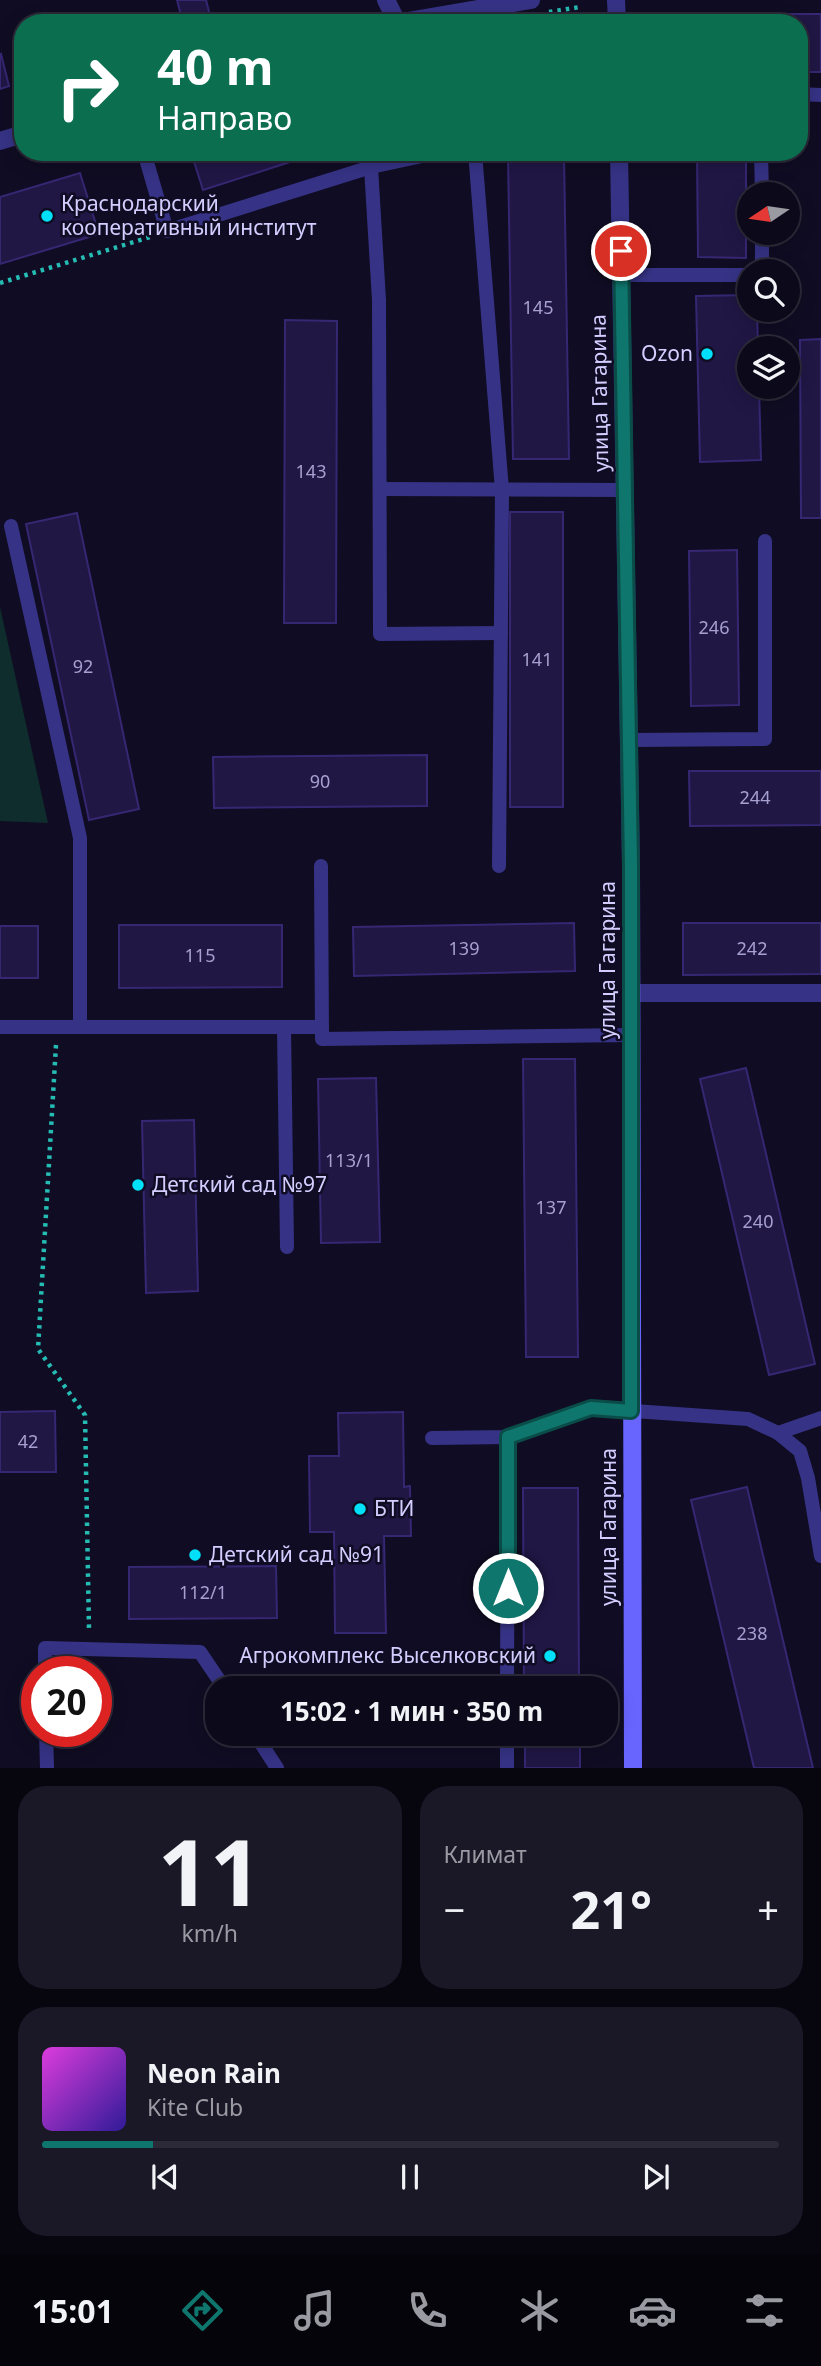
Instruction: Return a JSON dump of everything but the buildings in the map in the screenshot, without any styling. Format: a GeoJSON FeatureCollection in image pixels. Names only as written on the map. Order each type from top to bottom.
{"type":"FeatureCollection","features":[{"type":"Feature","properties":{"kind":"street"},"geometry":{"type":"LineString","coordinates":[[449,14],[531,0]]}},
{"type":"Feature","properties":{"kind":"street","name":"улица Гагарина"},"geometry":{"type":"LineString","coordinates":[[619,161],[631,866],[633,1768]]}},
{"type":"Feature","properties":{"kind":"street"},"geometry":{"type":"LineString","coordinates":[[631,993],[821,993]]}},
{"type":"Feature","properties":{"kind":"lane"},"geometry":{"type":"LineString","coordinates":[[147,161],[167,231],[371,167],[399,161]]}},
{"type":"Feature","properties":{"kind":"lane"},"geometry":{"type":"LineString","coordinates":[[476,161],[502,490],[499,866]]}},
{"type":"Feature","properties":{"kind":"lane"},"geometry":{"type":"LineString","coordinates":[[761,161],[762,182]]}},
{"type":"Feature","properties":{"kind":"lane"},"geometry":{"type":"LineString","coordinates":[[371,167],[379,300],[380,634],[500,633]]}},
{"type":"Feature","properties":{"kind":"lane"},"geometry":{"type":"LineString","coordinates":[[621,275],[737,275]]}},
{"type":"Feature","properties":{"kind":"lane"},"geometry":{"type":"LineString","coordinates":[[381,489],[624,490]]}},
{"type":"Feature","properties":{"kind":"lane"},"geometry":{"type":"LineString","coordinates":[[11,526],[80,838],[80,1027]]}},
{"type":"Feature","properties":{"kind":"lane"},"geometry":{"type":"LineString","coordinates":[[629,740],[765,739],[765,541]]}},
{"type":"Feature","properties":{"kind":"lane"},"geometry":{"type":"LineString","coordinates":[[321,866],[322,1040],[631,1035]]}},
{"type":"Feature","properties":{"kind":"lane"},"geometry":{"type":"LineString","coordinates":[[0,1027],[322,1027]]}},
{"type":"Feature","properties":{"kind":"lane"},"geometry":{"type":"LineString","coordinates":[[284,1027],[287,1247]]}},
{"type":"Feature","properties":{"kind":"lane"},"geometry":{"type":"LineString","coordinates":[[432,1438],[508,1437],[591,1408],[748,1419],[778,1433],[800,1451],[808,1478],[821,1556]]}},
{"type":"Feature","properties":{"kind":"lane"},"geometry":{"type":"LineString","coordinates":[[778,1433],[821,1418]]}},
{"type":"Feature","properties":{"kind":"lane"},"geometry":{"type":"LineString","coordinates":[[507,1676],[508,1437]]}},
{"type":"Feature","properties":{"kind":"lane"},"geometry":{"type":"LineString","coordinates":[[45,1656],[45,1647],[200,1652],[216,1676]]}},
{"type":"Feature","properties":{"kind":"lane"},"geometry":{"type":"LineString","coordinates":[[263,1746],[277,1768]]}},
{"type":"Feature","properties":{"kind":"lane"},"geometry":{"type":"LineString","coordinates":[[507,1746],[507,1768]]}},
{"type":"Feature","properties":{"kind":"lane"},"geometry":{"type":"LineString","coordinates":[[46,1747],[47,1768]]}},
{"type":"Feature","properties":{"kind":"path"},"geometry":{"type":"LineString","coordinates":[[0,283],[167,231]]}},
{"type":"Feature","properties":{"kind":"path"},"geometry":{"type":"LineString","coordinates":[[57,1027],[38,1349],[85,1415],[89,1650]]}},
{"type":"Feature","properties":{"kind":"green space"},"geometry":{"type":"Polygon","coordinates":[[[0,607],[48,823],[0,821],[0,607]]]}},
{"type":"Feature","properties":{"kind":"place","name":"Краснодарский кооперативный институт"},"geometry":{"type":"Point","coordinates":[47,216]}},
{"type":"Feature","properties":{"kind":"place","name":"Ozon"},"geometry":{"type":"Point","coordinates":[707,354]}},
{"type":"Feature","properties":{"kind":"place","name":"Детский сад №97"},"geometry":{"type":"Point","coordinates":[138,1185]}},
{"type":"Feature","properties":{"kind":"place","name":"БТИ"},"geometry":{"type":"Point","coordinates":[360,1509]}},
{"type":"Feature","properties":{"kind":"place","name":"Детский сад №91"},"geometry":{"type":"Point","coordinates":[195,1555]}},
{"type":"Feature","properties":{"kind":"place","name":"Агрокомплекс Выселковский"},"geometry":{"type":"Point","coordinates":[550,1656]}},
{"type":"Feature","properties":{"kind":"route"},"geometry":{"type":"LineString","coordinates":[[508,1588],[508,1437],[591,1408],[631,1411],[631,866],[621,251]]}}]}
